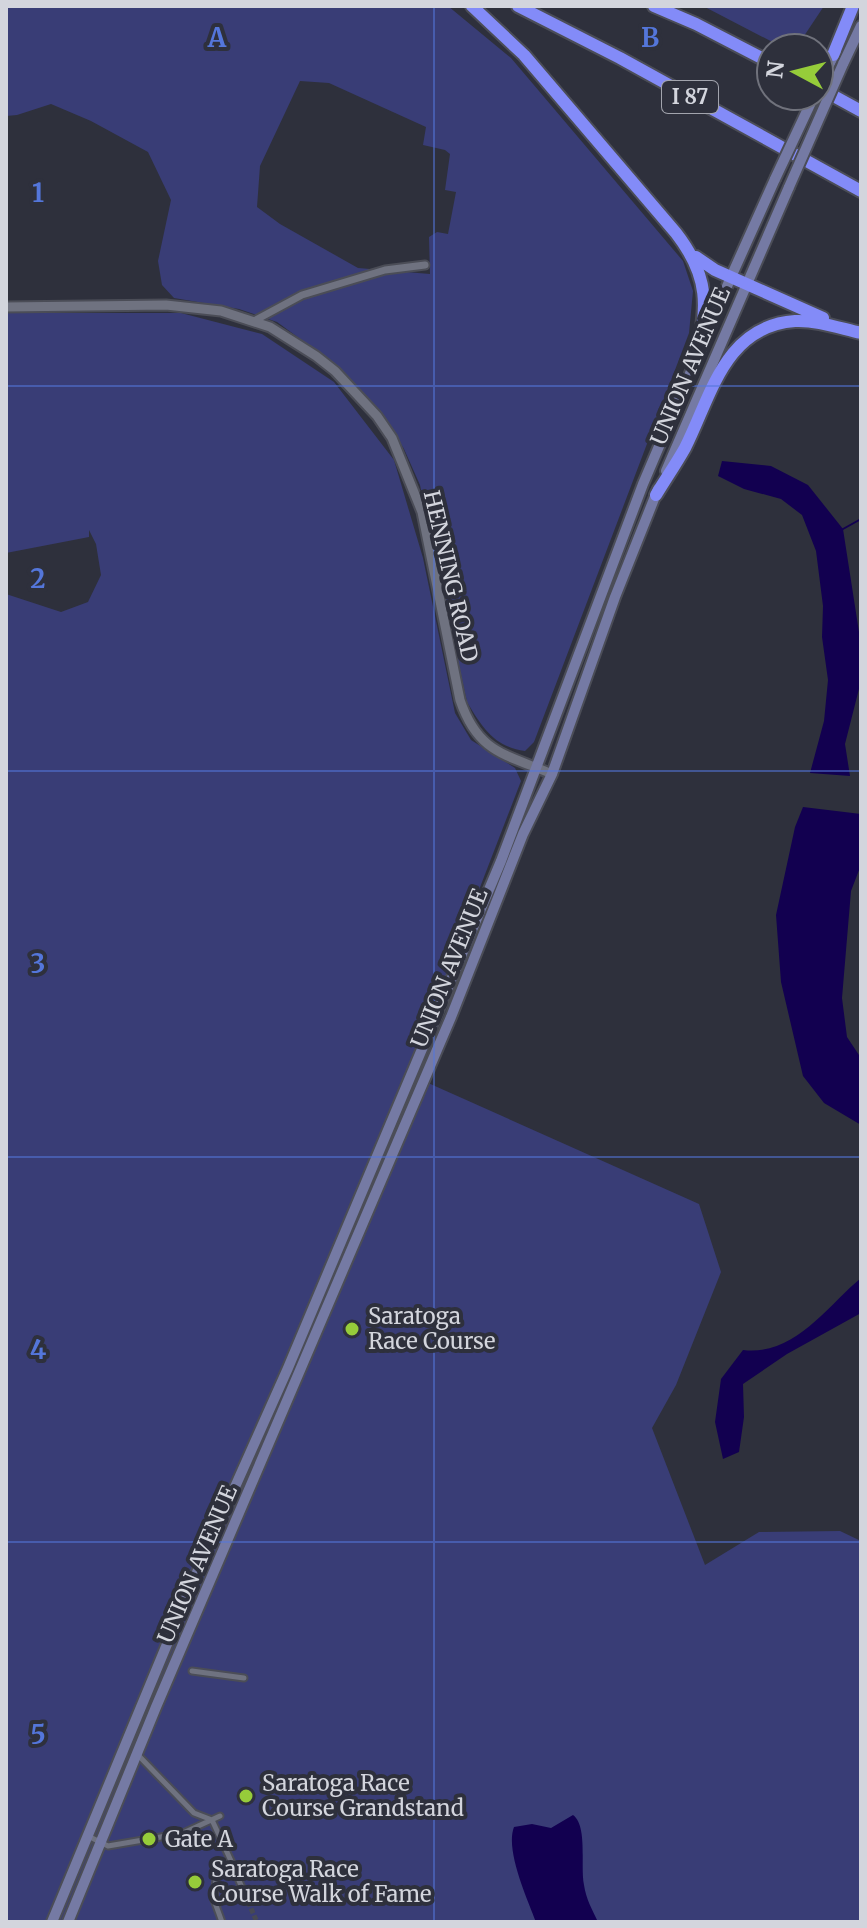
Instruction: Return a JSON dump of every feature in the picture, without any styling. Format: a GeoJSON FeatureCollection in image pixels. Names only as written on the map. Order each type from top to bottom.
{"type":"FeatureCollection","features":[{"type":"Feature","properties":{"kind":"highway"},"geometry":{"type":"LineString","coordinates":[[472,6],[524,55],[686,246],[706,265],[860,333]]}},
{"type":"Feature","properties":{"kind":"highway","name":"I 87"},"geometry":{"type":"LineString","coordinates":[[518,6],[620,58],[861,191]]}},
{"type":"Feature","properties":{"kind":"highway"},"geometry":{"type":"LineString","coordinates":[[654,6],[755,55]]}},
{"type":"Feature","properties":{"kind":"highway"},"geometry":{"type":"LineString","coordinates":[[675,6],[696,24]]}},
{"type":"Feature","properties":{"kind":"highway"},"geometry":{"type":"LineString","coordinates":[[835,50],[853,6]]}},
{"type":"Feature","properties":{"kind":"highway"},"geometry":{"type":"LineString","coordinates":[[835,96],[861,111]]}},
{"type":"Feature","properties":{"kind":"highway"},"geometry":{"type":"LineString","coordinates":[[686,246],[699,268],[705,293],[704,321],[696,359]]}},
{"type":"Feature","properties":{"kind":"highway"},"geometry":{"type":"LineString","coordinates":[[656,495],[684,449],[725,362],[747,339],[769,326],[795,321],[815,322],[860,333]]}},
{"type":"Feature","properties":{"kind":"main road"},"geometry":{"type":"LineString","coordinates":[[835,51],[859,6]]}},
{"type":"Feature","properties":{"kind":"main road","name":"UNION AVENUE"},"geometry":{"type":"LineString","coordinates":[[68,1922],[445,1031],[523,834],[552,774],[615,597],[656,495],[861,26]]}},
{"type":"Feature","properties":{"kind":"main road","name":"UNION AVENUE"},"geometry":{"type":"LineString","coordinates":[[52,1922],[194,1579],[294,1353],[501,861],[633,508],[731,277],[806,112]]}},
{"type":"Feature","properties":{"kind":"street"},"geometry":{"type":"LineString","coordinates":[[254,321],[302,295],[385,270],[425,265]]}},
{"type":"Feature","properties":{"kind":"street","name":"HENNING ROAD"},"geometry":{"type":"LineString","coordinates":[[6,307],[192,306],[221,311],[254,321],[295,341],[335,371],[377,416],[392,438],[422,512],[460,700],[468,723],[495,750],[552,774]]}},
{"type":"Feature","properties":{"kind":"street"},"geometry":{"type":"LineString","coordinates":[[192,1671],[244,1678]]}},
{"type":"Feature","properties":{"kind":"street"},"geometry":{"type":"LineString","coordinates":[[137,1754],[194,1813],[212,1820],[242,1888]]}},
{"type":"Feature","properties":{"kind":"street"},"geometry":{"type":"LineString","coordinates":[[155,1838],[183,1833],[220,1816]]}},
{"type":"Feature","properties":{"kind":"street"},"geometry":{"type":"LineString","coordinates":[[87,1836],[108,1846],[143,1840]]}},
{"type":"Feature","properties":{"kind":"street"},"geometry":{"type":"LineString","coordinates":[[222,1922],[214,1900],[216,1878],[232,1863]]}},
{"type":"Feature","properties":{"kind":"shaded area"},"geometry":{"type":"Polygon","coordinates":[[[6,6],[448,6],[511,58],[683,261],[693,291],[689,333],[534,742],[525,751],[497,740],[467,702],[420,485],[385,417],[340,368],[277,322],[239,309],[174,298],[162,285],[158,261],[171,200],[148,152],[91,121],[51,104],[6,116],[6,6]],[[300,81],[260,166],[257,207],[280,224],[358,268],[430,274],[429,237],[437,232],[448,234],[456,192],[445,190],[450,154],[423,145],[426,127],[329,83],[300,81]]]}},
{"type":"Feature","properties":{"kind":"shaded area"},"geometry":{"type":"Polygon","coordinates":[[[703,6],[824,6],[807,32],[755,33],[703,6]]]}},
{"type":"Feature","properties":{"kind":"shaded area","name":"Saratoga Race Course"},"geometry":{"type":"Polygon","coordinates":[[[6,313],[181,313],[262,334],[334,382],[394,460],[423,558],[455,713],[471,740],[515,768],[521,781],[408,1074],[699,1204],[721,1272],[676,1385],[652,1428],[705,1565],[759,1532],[840,1531],[861,1541],[861,1922],[6,1922],[6,594],[61,612],[88,602],[101,575],[96,544],[89,530],[89,537],[6,553],[6,313]]]}},
{"type":"Feature","properties":{"kind":"shaded area"},"geometry":{"type":"Polygon","coordinates":[[[722,461],[771,466],[808,485],[843,529],[861,645],[861,681],[845,744],[850,776],[810,773],[824,721],[828,680],[816,551],[802,515],[781,499],[744,489],[718,476],[722,461]]]}},
{"type":"Feature","properties":{"kind":"shaded area"},"geometry":{"type":"Polygon","coordinates":[[[803,807],[861,814],[861,865],[851,891],[842,998],[847,1037],[861,1058],[861,1125],[824,1103],[803,1076],[781,982],[776,915],[795,827],[803,807]]]}},
{"type":"Feature","properties":{"kind":"shaded area"},"geometry":{"type":"Polygon","coordinates":[[[861,1278],[861,1313],[787,1354],[743,1384],[744,1417],[739,1452],[723,1459],[715,1422],[721,1379],[743,1350],[762,1350],[794,1338],[861,1278]]]}},
{"type":"Feature","properties":{"kind":"shaded area"},"geometry":{"type":"Polygon","coordinates":[[[573,1815],[578,1820],[582,1837],[585,1890],[598,1922],[536,1922],[515,1861],[512,1848],[514,1827],[532,1824],[551,1828],[573,1815]]]}},
{"type":"Feature","properties":{"kind":"waterway"},"geometry":{"type":"LineString","coordinates":[[843,529],[861,519]]}},
{"type":"Feature","properties":{"kind":"tunnel"},"geometry":{"type":"LineString","coordinates":[[242,1888],[257,1922]]}},
{"type":"Feature","properties":{"kind":"place","name":"Saratoga Race Course"},"geometry":{"type":"Point","coordinates":[352,1329]}},
{"type":"Feature","properties":{"kind":"place","name":"Saratoga Race Course Grandstand"},"geometry":{"type":"Point","coordinates":[246,1796]}},
{"type":"Feature","properties":{"kind":"place","name":"Gate A"},"geometry":{"type":"Point","coordinates":[149,1839]}},
{"type":"Feature","properties":{"kind":"place","name":"Saratoga Race Course Walk of Fame"},"geometry":{"type":"Point","coordinates":[195,1882]}}]}
